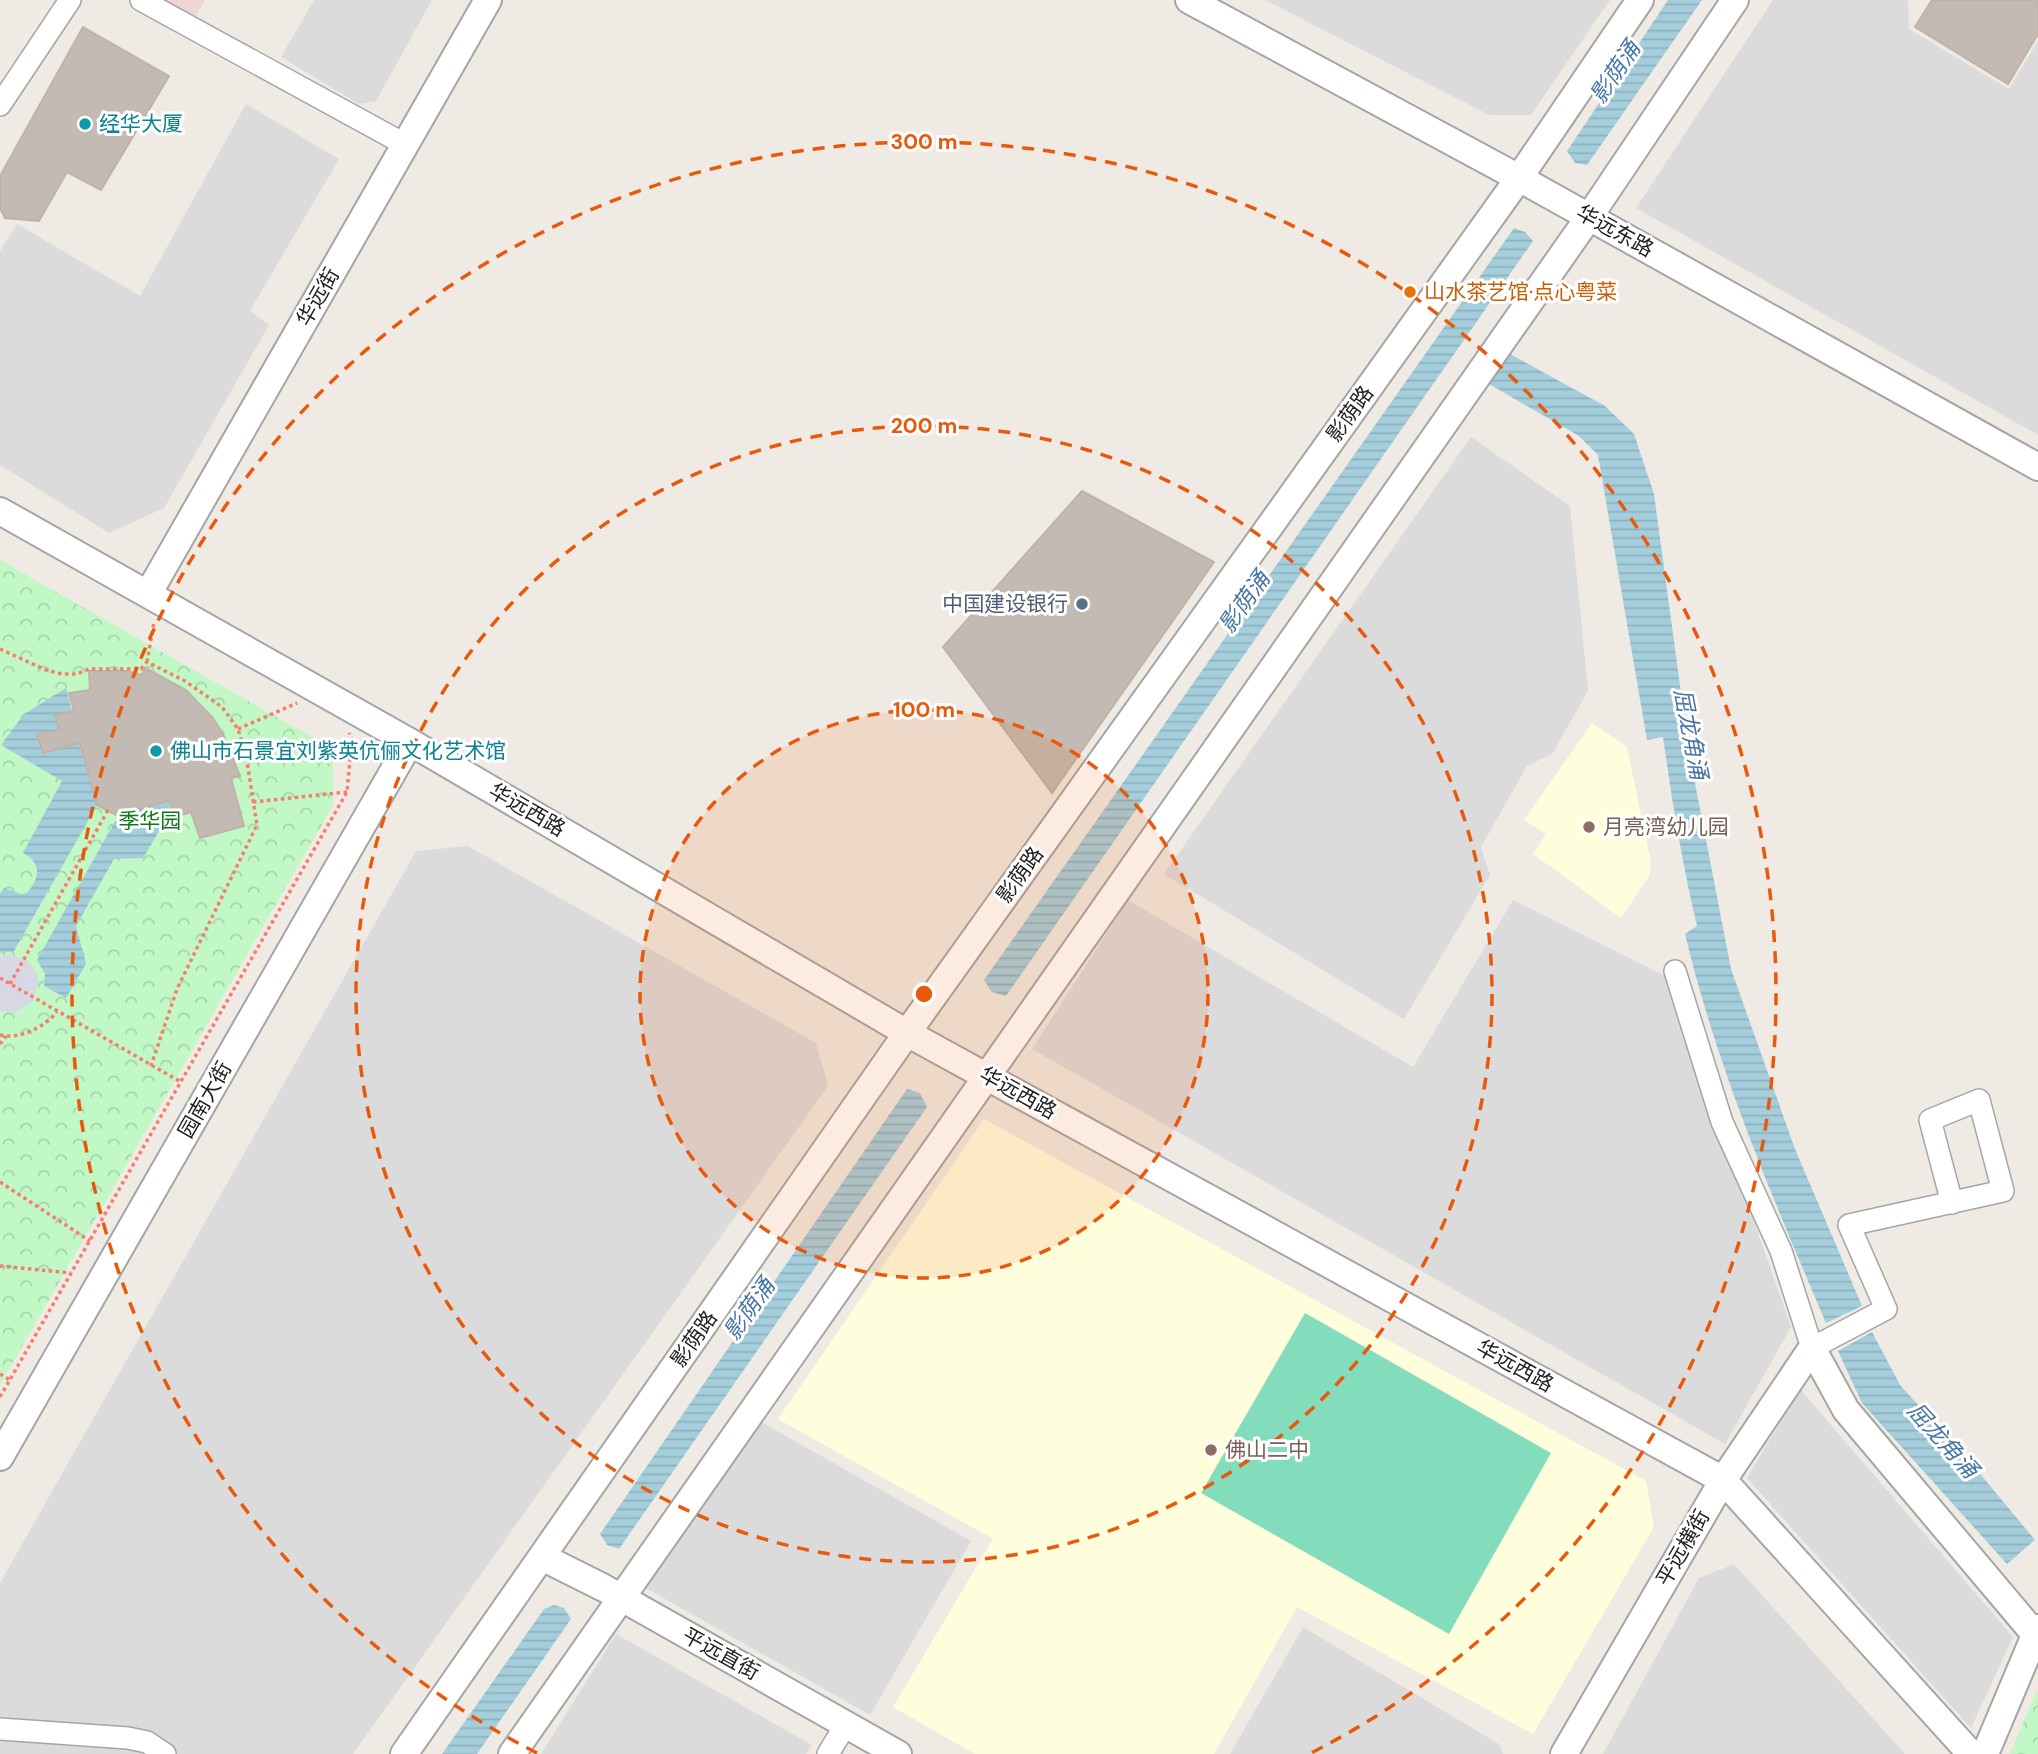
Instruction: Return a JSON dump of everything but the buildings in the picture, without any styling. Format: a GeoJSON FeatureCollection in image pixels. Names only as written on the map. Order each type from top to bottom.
{"type":"FeatureCollection","features":[{"type":"Feature","properties":{"kind":"street"},"geometry":{"type":"LineString","coordinates":[[0,104],[70,0]]}},
{"type":"Feature","properties":{"kind":"street"},"geometry":{"type":"LineString","coordinates":[[141,0],[405,145]]}},
{"type":"Feature","properties":{"kind":"street","name":"华远街"},"geometry":{"type":"LineString","coordinates":[[152,604],[488,0]]}},
{"type":"Feature","properties":{"kind":"street","name":"华远东路"},"geometry":{"type":"LineString","coordinates":[[1189,0],[1519,178],[2038,467]]}},
{"type":"Feature","properties":{"kind":"street","name":"影荫路"},"geometry":{"type":"LineString","coordinates":[[404,1754],[550,1560],[908,1033],[1519,178],[1640,0]]}},
{"type":"Feature","properties":{"kind":"street"},"geometry":{"type":"LineString","coordinates":[[512,1754],[612,1593],[987,1076],[1589,217],[1735,0]]}},
{"type":"Feature","properties":{"kind":"street","name":"华远西路"},"geometry":{"type":"LineString","coordinates":[[0,511],[152,604],[410,742],[908,1033],[1723,1480],[1971,1754]]}},
{"type":"Feature","properties":{"kind":"street","name":"园南大街"},"geometry":{"type":"LineString","coordinates":[[0,1457],[410,742]]}},
{"type":"Feature","properties":{"kind":"street"},"geometry":{"type":"LineString","coordinates":[[1675,971],[1722,1122],[1781,1251],[1812,1348],[1846,1410],[2037,1634],[1985,1754]]}},
{"type":"Feature","properties":{"kind":"street"},"geometry":{"type":"LineString","coordinates":[[1812,1348],[1886,1309],[1849,1225],[1952,1203],[2003,1191],[1979,1100],[1930,1120],[1952,1203]]}},
{"type":"Feature","properties":{"kind":"street","name":"平远横街"},"geometry":{"type":"LineString","coordinates":[[1564,1754],[1723,1480],[1812,1348]]}},
{"type":"Feature","properties":{"kind":"street","name":"平远直街"},"geometry":{"type":"LineString","coordinates":[[550,1560],[898,1754]]}},
{"type":"Feature","properties":{"kind":"street"},"geometry":{"type":"LineString","coordinates":[[828,1754],[846,1724]]}},
{"type":"Feature","properties":{"kind":"street"},"geometry":{"type":"LineString","coordinates":[[0,1729],[128,1738],[147,1742],[165,1754]]}},
{"type":"Feature","properties":{"kind":"path"},"geometry":{"type":"LineString","coordinates":[[0,649],[46,670],[62,674],[77,674],[89,669],[141,669],[147,662],[152,604]]}},
{"type":"Feature","properties":{"kind":"path"},"geometry":{"type":"LineString","coordinates":[[147,662],[185,681],[222,708],[238,730],[246,755],[257,825],[177,989],[151,1066]]}},
{"type":"Feature","properties":{"kind":"path"},"geometry":{"type":"LineString","coordinates":[[238,730],[307,698]]}},
{"type":"Feature","properties":{"kind":"path"},"geometry":{"type":"LineString","coordinates":[[0,1397],[347,792],[352,739]]}},
{"type":"Feature","properties":{"kind":"path"},"geometry":{"type":"LineString","coordinates":[[253,802],[347,792]]}},
{"type":"Feature","properties":{"kind":"path"},"geometry":{"type":"LineString","coordinates":[[10,984],[108,810]]}},
{"type":"Feature","properties":{"kind":"path"},"geometry":{"type":"LineString","coordinates":[[0,978],[181,1082]]}},
{"type":"Feature","properties":{"kind":"path"},"geometry":{"type":"LineString","coordinates":[[0,1035],[22,1034],[39,1027],[57,1011]]}},
{"type":"Feature","properties":{"kind":"path"},"geometry":{"type":"LineString","coordinates":[[0,1044],[6,1036]]}},
{"type":"Feature","properties":{"kind":"path"},"geometry":{"type":"LineString","coordinates":[[0,1182],[90,1241]]}},
{"type":"Feature","properties":{"kind":"path"},"geometry":{"type":"LineString","coordinates":[[0,1266],[71,1273]]}},
{"type":"Feature","properties":{"kind":"path"},"geometry":{"type":"LineString","coordinates":[[0,1374],[10,1380]]}},
{"type":"Feature","properties":{"kind":"path"},"geometry":{"type":"LineString","coordinates":[[0,1382],[10,1380]]}},
{"type":"Feature","properties":{"kind":"shaded area"},"geometry":{"type":"Polygon","coordinates":[[[161,0],[205,0],[195,17],[161,0]]]}},
{"type":"Feature","properties":{"kind":"shaded area"},"geometry":{"type":"Polygon","coordinates":[[[314,0],[432,0],[376,101],[359,104],[281,57],[314,0]]]}},
{"type":"Feature","properties":{"kind":"shaded area"},"geometry":{"type":"Polygon","coordinates":[[[1265,0],[1610,0],[1531,115],[1489,115],[1265,0]]]}},
{"type":"Feature","properties":{"kind":"shaded area"},"geometry":{"type":"Polygon","coordinates":[[[1773,0],[1908,0],[1909,29],[2009,89],[2038,41],[2038,435],[1636,208],[1773,0]]]}},
{"type":"Feature","properties":{"kind":"shaded area"},"geometry":{"type":"Polygon","coordinates":[[[246,104],[339,159],[250,311],[269,325],[164,508],[109,533],[0,465],[0,251],[17,224],[140,296],[246,104]]]}},
{"type":"Feature","properties":{"kind":"shaded area"},"geometry":{"type":"Polygon","coordinates":[[[1471,437],[1570,506],[1588,691],[1552,754],[1527,766],[1481,847],[1490,875],[1404,1019],[1164,874],[1471,437]]]}},
{"type":"Feature","properties":{"kind":"shaded area","name":"月亮湾幼儿园"},"geometry":{"type":"Polygon","coordinates":[[[1592,723],[1627,747],[1651,863],[1649,876],[1621,918],[1533,854],[1546,834],[1524,820],[1592,723]]]}},
{"type":"Feature","properties":{"kind":"shaded area"},"geometry":{"type":"Polygon","coordinates":[[[468,846],[816,1043],[828,1086],[353,1754],[0,1754],[0,1583],[416,851],[468,846]]]}},
{"type":"Feature","properties":{"kind":"shaded area"},"geometry":{"type":"Polygon","coordinates":[[[1128,900],[1413,1067],[1513,900],[1669,978],[1791,1327],[1725,1444],[1032,1049],[1128,900]]]}},
{"type":"Feature","properties":{"kind":"shaded area"},"geometry":{"type":"Polygon","coordinates":[[[8,955],[26,959],[37,973],[38,982],[33,1001],[16,1012],[0,1010],[0,957],[8,955]]]}},
{"type":"Feature","properties":{"kind":"shaded area","name":"佛山二中"},"geometry":{"type":"Polygon","coordinates":[[[984,1119],[1646,1481],[1654,1527],[1533,1734],[1297,1607],[1214,1754],[975,1754],[893,1707],[993,1539],[778,1419],[984,1119]]]}},
{"type":"Feature","properties":{"kind":"shaded area"},"geometry":{"type":"Polygon","coordinates":[[[1800,1389],[2013,1637],[1971,1728],[1747,1478],[1800,1389]]]}},
{"type":"Feature","properties":{"kind":"shaded area"},"geometry":{"type":"Polygon","coordinates":[[[760,1421],[971,1541],[870,1715],[644,1587],[760,1421]]]}},
{"type":"Feature","properties":{"kind":"shaded area"},"geometry":{"type":"Polygon","coordinates":[[[1734,1564],[1905,1754],[1603,1754],[1699,1578],[1734,1564]]]}},
{"type":"Feature","properties":{"kind":"shaded area"},"geometry":{"type":"Polygon","coordinates":[[[1303,1627],[1499,1744],[1503,1754],[1230,1754],[1303,1627]]]}},
{"type":"Feature","properties":{"kind":"shaded area"},"geometry":{"type":"Polygon","coordinates":[[[616,1634],[812,1745],[806,1754],[541,1754],[616,1634]]]}},
{"type":"Feature","properties":{"kind":"green space","name":"季华园"},"geometry":{"type":"Polygon","coordinates":[[[0,560],[333,749],[333,805],[0,1385],[0,560]]]}},
{"type":"Feature","properties":{"kind":"green space"},"geometry":{"type":"Polygon","coordinates":[[[1305,1313],[1551,1453],[1449,1634],[1201,1493],[1305,1313]]]}},
{"type":"Feature","properties":{"kind":"green space"},"geometry":{"type":"Polygon","coordinates":[[[2036,1692],[2038,1754],[2010,1754],[2036,1692]]]}},
{"type":"Feature","properties":{"kind":"water"},"geometry":{"type":"Polygon","coordinates":[[[1668,0],[1702,0],[1587,165],[1575,163],[1567,151],[1668,0]]]}},
{"type":"Feature","properties":{"kind":"water"},"geometry":{"type":"Polygon","coordinates":[[[1514,228],[1525,232],[1533,241],[1006,996],[992,992],[984,980],[1514,228]]]}},
{"type":"Feature","properties":{"kind":"water"},"geometry":{"type":"Polygon","coordinates":[[[1510,354],[1605,406],[1634,434],[1654,494],[1689,752],[1731,969],[1795,1149],[1862,1306],[1826,1323],[1747,1132],[1698,985],[1685,934],[1697,926],[1663,737],[1647,740],[1598,455],[1579,436],[1489,384],[1510,354]]]}},
{"type":"Feature","properties":{"kind":"water"},"geometry":{"type":"Polygon","coordinates":[[[66,688],[97,805],[14,951],[0,953],[0,894],[4,888],[21,894],[27,893],[35,882],[36,866],[23,853],[62,781],[1,745],[24,714],[66,688]]]}},
{"type":"Feature","properties":{"kind":"water"},"geometry":{"type":"Polygon","coordinates":[[[170,800],[173,808],[143,858],[114,859],[76,926],[86,964],[66,998],[44,986],[45,974],[37,960],[118,816],[170,800]]]}},
{"type":"Feature","properties":{"kind":"water"},"geometry":{"type":"Polygon","coordinates":[[[907,1089],[920,1093],[927,1107],[619,1549],[607,1545],[600,1534],[907,1089]]]}},
{"type":"Feature","properties":{"kind":"water","name":"屈龙角涌"},"geometry":{"type":"Polygon","coordinates":[[[1872,1332],[1900,1385],[1972,1464],[2035,1540],[2007,1564],[1862,1403],[1838,1351],[1872,1332]]]}},
{"type":"Feature","properties":{"kind":"water"},"geometry":{"type":"Polygon","coordinates":[[[554,1605],[564,1608],[571,1619],[477,1754],[442,1754],[544,1609],[554,1605]]]}},
{"type":"Feature","properties":{"kind":"place","name":"经华大厦"},"geometry":{"type":"Point","coordinates":[85,124]}},
{"type":"Feature","properties":{"kind":"place","name":"山水茶艺馆·点心粤菜"},"geometry":{"type":"Point","coordinates":[1410,292]}},
{"type":"Feature","properties":{"kind":"place","name":"中国建设银行"},"geometry":{"type":"Point","coordinates":[1082,604]}},
{"type":"Feature","properties":{"kind":"place","name":"佛山市石景宜刘紫英伉俪文化艺术馆"},"geometry":{"type":"Point","coordinates":[156,751]}},
{"type":"Feature","properties":{"kind":"place","name":"月亮湾幼儿园"},"geometry":{"type":"Point","coordinates":[1589,827]}},
{"type":"Feature","properties":{"kind":"place","name":"佛山二中"},"geometry":{"type":"Point","coordinates":[1211,1450]}},
{"type":"Feature","properties":{"kind":"water label","name":"影荫涌"},"geometry":{"type":"Point","coordinates":[1615,72]}},
{"type":"Feature","properties":{"kind":"water label","name":"影荫涌"},"geometry":{"type":"Point","coordinates":[1244,602]}},
{"type":"Feature","properties":{"kind":"water label","name":"影荫涌"},"geometry":{"type":"Point","coordinates":[749,1309]}}]}
